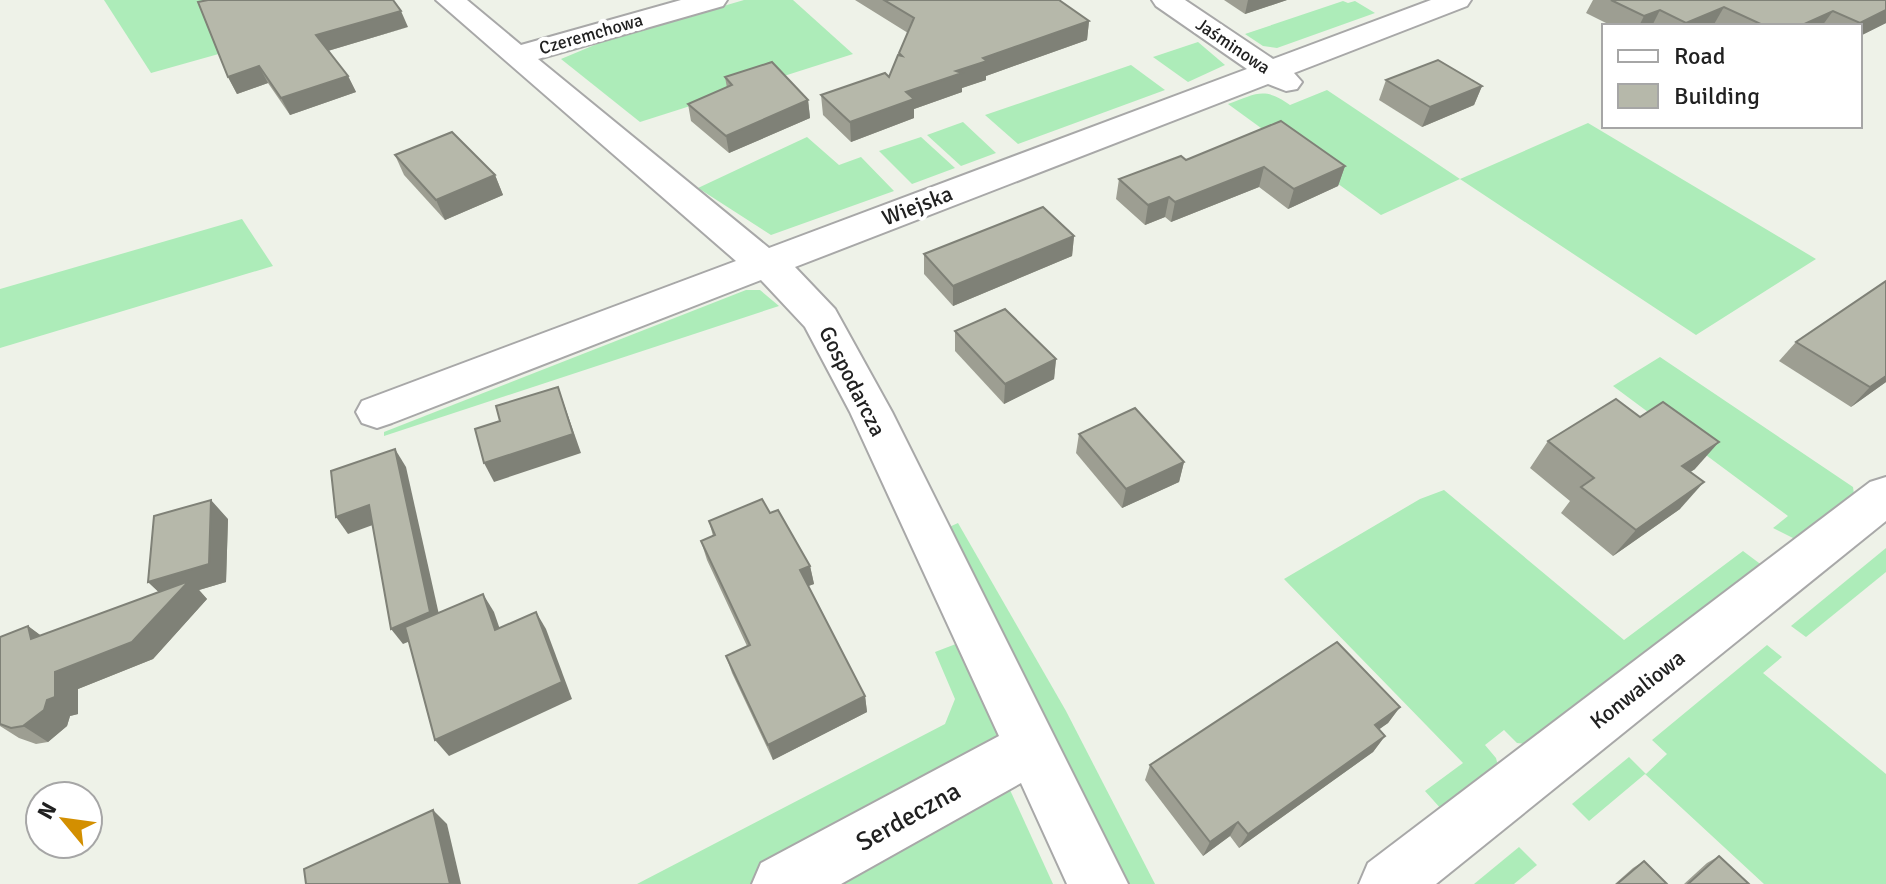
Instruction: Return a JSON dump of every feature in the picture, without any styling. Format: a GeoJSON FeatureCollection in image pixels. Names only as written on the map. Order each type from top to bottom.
{"type":"FeatureCollection","features":[{"type":"Feature","properties":{"kind":"street","name":"Gospodarcza"},"geometry":{"type":"LineString","coordinates":[[450,0],[694,208],[797,290],[821,319],[871,412],[1098,884]]}},
{"type":"Feature","properties":{"kind":"street","name":"Czeremchowa"},"geometry":{"type":"LineString","coordinates":[[515,56],[713,0]]}},
{"type":"Feature","properties":{"kind":"street","name":"Jaśminowa"},"geometry":{"type":"LineString","coordinates":[[1166,0],[1300,91]]}},
{"type":"Feature","properties":{"kind":"street","name":"Wiejska"},"geometry":{"type":"LineString","coordinates":[[377,412],[1457,0]]}},
{"type":"Feature","properties":{"kind":"street","name":"Konwaliowa"},"geometry":{"type":"LineString","coordinates":[[1389,884],[1886,495]]}},
{"type":"Feature","properties":{"kind":"street","name":"Serdeczna"},"geometry":{"type":"LineString","coordinates":[[782,884],[1033,747]]}},
{"type":"Feature","properties":{"kind":"green space"},"geometry":{"type":"Polygon","coordinates":[[[104,0],[230,0],[261,42],[151,73],[104,0]]]}},
{"type":"Feature","properties":{"kind":"green space"},"geometry":{"type":"Polygon","coordinates":[[[744,0],[793,0],[853,54],[640,122],[561,59],[604,41],[744,0]]]}},
{"type":"Feature","properties":{"kind":"green space"},"geometry":{"type":"Polygon","coordinates":[[[1343,1],[1355,1],[1375,13],[1277,48],[1263,46],[1245,34],[1343,1]]]}},
{"type":"Feature","properties":{"kind":"green space"},"geometry":{"type":"Polygon","coordinates":[[[1198,42],[1225,65],[1188,82],[1153,57],[1198,42]]]}},
{"type":"Feature","properties":{"kind":"green space"},"geometry":{"type":"Polygon","coordinates":[[[1131,65],[1165,90],[1018,144],[985,115],[1131,65]]]}},
{"type":"Feature","properties":{"kind":"green space"},"geometry":{"type":"Polygon","coordinates":[[[1327,90],[1460,179],[1381,215],[1228,104],[1266,94],[1290,105],[1327,90]]]}},
{"type":"Feature","properties":{"kind":"green space"},"geometry":{"type":"Polygon","coordinates":[[[963,122],[996,153],[961,166],[927,135],[963,122]]]}},
{"type":"Feature","properties":{"kind":"green space"},"geometry":{"type":"Polygon","coordinates":[[[1588,123],[1816,259],[1696,335],[1460,179],[1588,123]]]}},
{"type":"Feature","properties":{"kind":"green space"},"geometry":{"type":"Polygon","coordinates":[[[807,137],[839,165],[861,157],[894,191],[771,235],[698,188],[807,137]]]}},
{"type":"Feature","properties":{"kind":"green space"},"geometry":{"type":"Polygon","coordinates":[[[921,137],[955,168],[912,184],[879,151],[921,137]]]}},
{"type":"Feature","properties":{"kind":"green space"},"geometry":{"type":"Polygon","coordinates":[[[242,219],[273,266],[0,348],[0,289],[242,219]]]}},
{"type":"Feature","properties":{"kind":"green space"},"geometry":{"type":"Polygon","coordinates":[[[746,290],[760,290],[779,306],[384,436],[384,432],[746,290]]]}},
{"type":"Feature","properties":{"kind":"green space"},"geometry":{"type":"Polygon","coordinates":[[[1660,357],[1853,487],[1854,494],[1795,539],[1773,528],[1788,516],[1613,386],[1660,357]]]}},
{"type":"Feature","properties":{"kind":"green space"},"geometry":{"type":"Polygon","coordinates":[[[1444,490],[1624,640],[1743,551],[1763,566],[1527,744],[1517,743],[1504,730],[1485,745],[1496,758],[1498,766],[1442,810],[1425,791],[1463,763],[1284,579],[1420,499],[1444,490]]]}},
{"type":"Feature","properties":{"kind":"green space"},"geometry":{"type":"Polygon","coordinates":[[[958,523],[1066,711],[1155,884],[1123,884],[947,528],[958,523]]]}},
{"type":"Feature","properties":{"kind":"green space"},"geometry":{"type":"Polygon","coordinates":[[[1886,548],[1886,572],[1806,637],[1791,626],[1886,548]]]}},
{"type":"Feature","properties":{"kind":"green space"},"geometry":{"type":"Polygon","coordinates":[[[961,642],[1002,731],[997,747],[753,884],[637,884],[945,724],[955,699],[935,652],[961,642]]]}},
{"type":"Feature","properties":{"kind":"green space"},"geometry":{"type":"Polygon","coordinates":[[[1767,645],[1782,657],[1763,673],[1886,774],[1886,884],[1764,884],[1645,774],[1589,821],[1572,804],[1629,757],[1646,774],[1667,754],[1652,740],[1767,645]]]}},
{"type":"Feature","properties":{"kind":"green space"},"geometry":{"type":"Polygon","coordinates":[[[1010,790],[1053,884],[818,884],[983,791],[1010,790]]]}},
{"type":"Feature","properties":{"kind":"green space"},"geometry":{"type":"Polygon","coordinates":[[[1519,847],[1537,865],[1514,884],[1474,884],[1519,847]]]}},
{"type":"Feature","properties":{"kind":"building"},"geometry":{"type":"Polygon","coordinates":[[[393,0],[401,11],[316,35],[348,76],[281,98],[259,66],[228,77],[198,2],[393,0]]]}},
{"type":"Feature","properties":{"kind":"building"},"geometry":{"type":"Polygon","coordinates":[[[884,0],[1059,0],[1089,21],[983,58],[987,61],[956,71],[962,73],[906,92],[914,99],[850,122],[821,95],[885,73],[889,77],[898,55],[902,56],[899,53],[914,18],[884,0]]]}},
{"type":"Feature","properties":{"kind":"building"},"geometry":{"type":"Polygon","coordinates":[[[1611,0],[1886,0],[1886,10],[1860,23],[1833,11],[1804,24],[1761,24],[1724,7],[1686,23],[1660,10],[1644,16],[1611,0]]]}},
{"type":"Feature","properties":{"kind":"building"},"geometry":{"type":"Polygon","coordinates":[[[1438,60],[1482,86],[1430,107],[1386,80],[1438,60]]]}},
{"type":"Feature","properties":{"kind":"building"},"geometry":{"type":"Polygon","coordinates":[[[772,62],[808,100],[726,136],[688,104],[732,85],[725,77],[772,62]]]}},
{"type":"Feature","properties":{"kind":"building"},"geometry":{"type":"Polygon","coordinates":[[[1281,121],[1345,166],[1294,189],[1264,167],[1175,202],[1169,197],[1148,205],[1119,179],[1181,156],[1186,160],[1281,121]]]}},
{"type":"Feature","properties":{"kind":"building"},"geometry":{"type":"Polygon","coordinates":[[[452,132],[495,175],[436,200],[395,155],[452,132]]]}},
{"type":"Feature","properties":{"kind":"building"},"geometry":{"type":"Polygon","coordinates":[[[1043,207],[1074,236],[953,286],[924,254],[1043,207]]]}},
{"type":"Feature","properties":{"kind":"building"},"geometry":{"type":"Polygon","coordinates":[[[1886,281],[1886,376],[1870,387],[1796,342],[1886,281]]]}},
{"type":"Feature","properties":{"kind":"building"},"geometry":{"type":"Polygon","coordinates":[[[1005,309],[1056,359],[1005,384],[955,331],[1005,309]]]}},
{"type":"Feature","properties":{"kind":"building"},"geometry":{"type":"Polygon","coordinates":[[[558,387],[573,434],[484,463],[475,429],[500,421],[496,406],[558,387]]]}},
{"type":"Feature","properties":{"kind":"building"},"geometry":{"type":"Polygon","coordinates":[[[1616,399],[1640,417],[1663,402],[1719,442],[1682,466],[1704,482],[1636,530],[1581,487],[1594,478],[1548,441],[1616,399]]]}},
{"type":"Feature","properties":{"kind":"building"},"geometry":{"type":"Polygon","coordinates":[[[1135,408],[1184,462],[1126,489],[1079,434],[1135,408]]]}},
{"type":"Feature","properties":{"kind":"building"},"geometry":{"type":"Polygon","coordinates":[[[395,449],[430,612],[391,629],[369,505],[336,517],[331,471],[395,449]]]}},
{"type":"Feature","properties":{"kind":"building"},"geometry":{"type":"Polygon","coordinates":[[[762,499],[770,513],[778,510],[810,566],[800,570],[865,696],[768,745],[726,656],[750,645],[701,541],[715,535],[709,521],[762,499]]]}},
{"type":"Feature","properties":{"kind":"building"},"geometry":{"type":"Polygon","coordinates":[[[211,500],[209,564],[148,582],[154,516],[211,500]]]}},
{"type":"Feature","properties":{"kind":"building"},"geometry":{"type":"Polygon","coordinates":[[[189,581],[132,642],[55,672],[55,697],[47,700],[44,710],[23,726],[11,728],[0,724],[0,637],[28,626],[31,639],[189,581]]]}},
{"type":"Feature","properties":{"kind":"building"},"geometry":{"type":"Polygon","coordinates":[[[483,594],[495,630],[536,612],[562,682],[435,740],[405,627],[483,594]]]}},
{"type":"Feature","properties":{"kind":"building"},"geometry":{"type":"Polygon","coordinates":[[[1337,642],[1400,707],[1375,725],[1385,736],[1248,834],[1238,822],[1210,842],[1150,765],[1337,642]]]}},
{"type":"Feature","properties":{"kind":"building"},"geometry":{"type":"Polygon","coordinates":[[[433,810],[450,884],[306,884],[304,869],[433,810]]]}},
{"type":"Feature","properties":{"kind":"building"},"geometry":{"type":"Polygon","coordinates":[[[1719,856],[1749,884],[1688,884],[1719,856]]]}},
{"type":"Feature","properties":{"kind":"building"},"geometry":{"type":"Polygon","coordinates":[[[1644,861],[1667,884],[1617,884],[1644,861]]]}}]}
